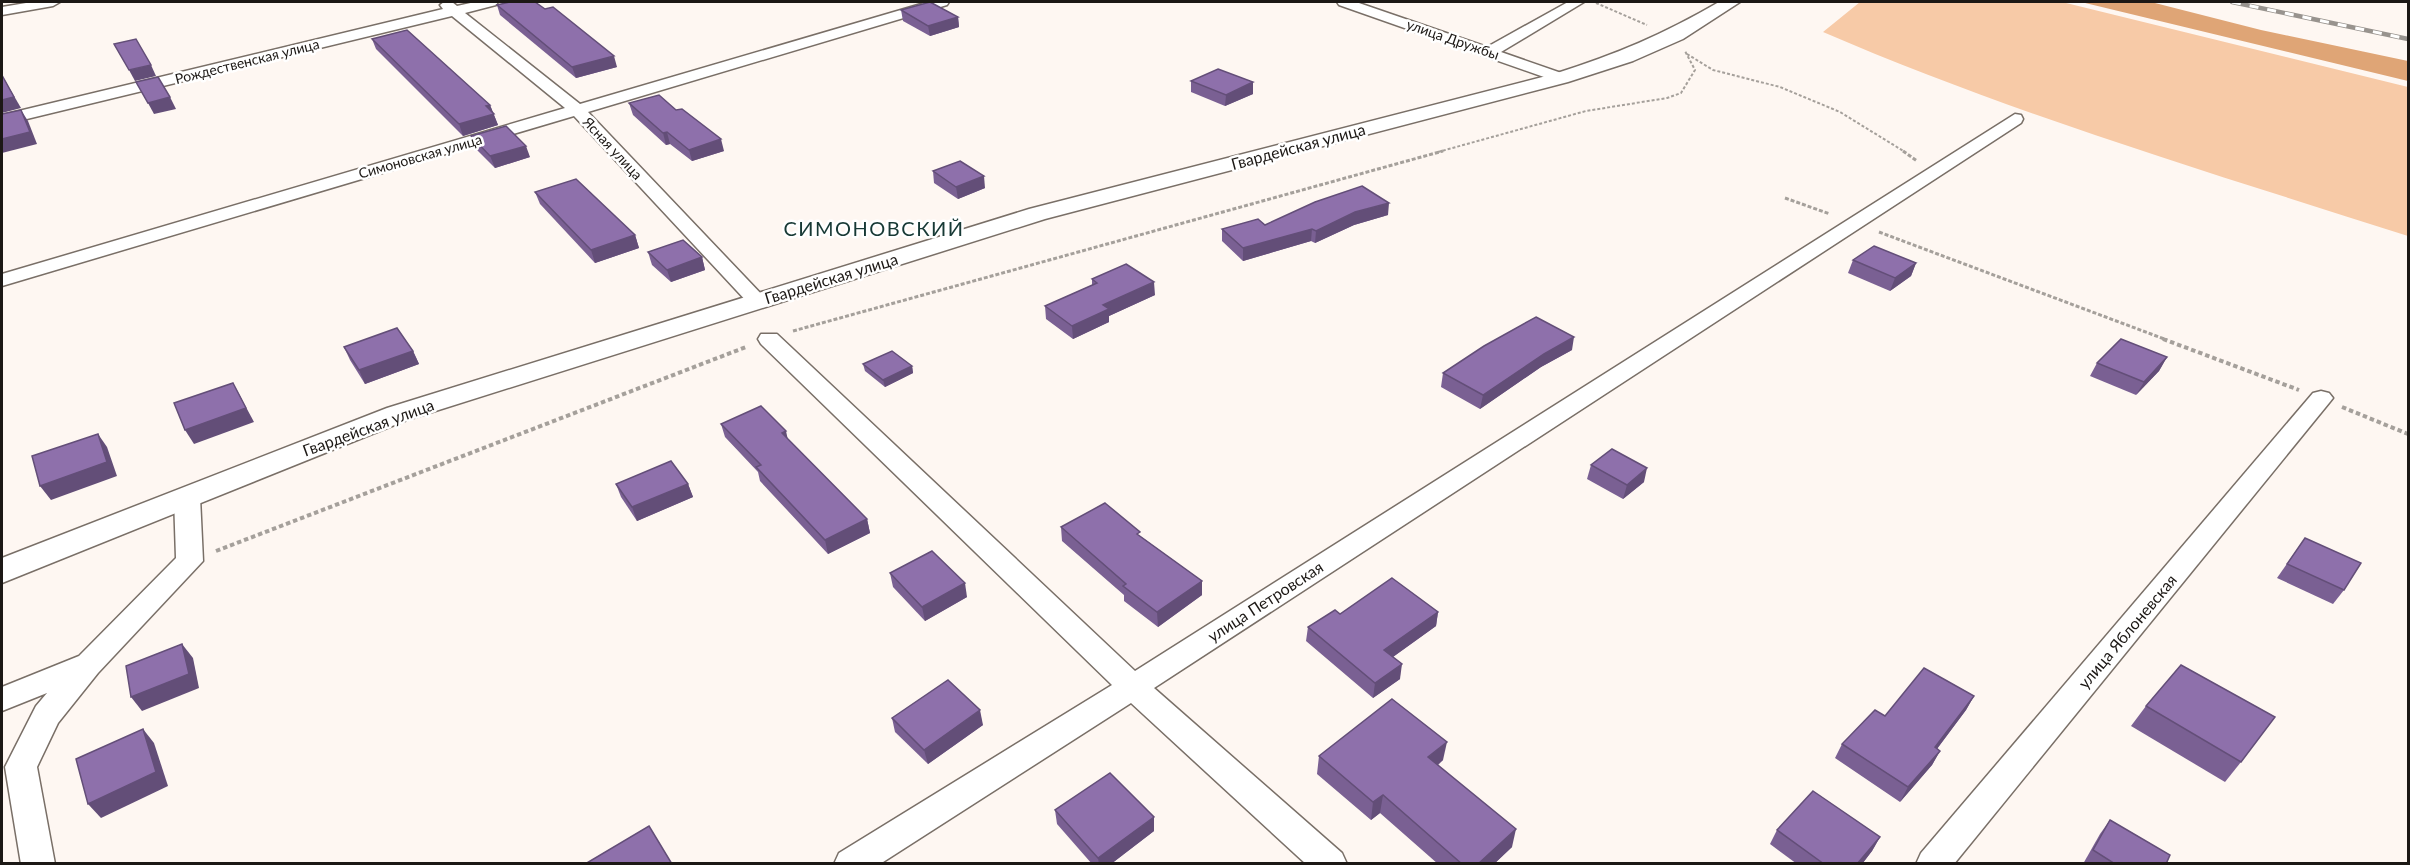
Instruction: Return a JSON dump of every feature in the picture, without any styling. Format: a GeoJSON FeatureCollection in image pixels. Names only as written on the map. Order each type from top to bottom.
{"type":"FeatureCollection","features":[{"type":"Feature","properties":{"kind":"street"},"geometry":{"type":"LineString","coordinates":[[2,12],[53,2]]}},
{"type":"Feature","properties":{"kind":"street","name":"Рождественская улица"},"geometry":{"type":"LineString","coordinates":[[2,120],[448,6],[491,2]]}},
{"type":"Feature","properties":{"kind":"street","name":"Симоновская улица"},"geometry":{"type":"LineString","coordinates":[[2,280],[942,2]]}},
{"type":"Feature","properties":{"kind":"street","name":"улица Дружбы"},"geometry":{"type":"LineString","coordinates":[[1344,2],[1561,78]]}},
{"type":"Feature","properties":{"kind":"street"},"geometry":{"type":"LineString","coordinates":[[1490,52],[1577,2]]}},
{"type":"Feature","properties":{"kind":"street","name":"Гвардейская улица"},"geometry":{"type":"LineString","coordinates":[[2,571],[397,414],[1037,214],[1561,78],[1626,57],[1676,35],[1731,2]]}},
{"type":"Feature","properties":{"kind":"street","name":"Ясная улица"},"geometry":{"type":"LineString","coordinates":[[448,6],[577,110],[757,301]]}},
{"type":"Feature","properties":{"kind":"street","name":"улица Петровская"},"geometry":{"type":"LineString","coordinates":[[851,864],[1133,687],[2015,119]]}},
{"type":"Feature","properties":{"kind":"street"},"geometry":{"type":"LineString","coordinates":[[769,339],[1133,687],[1330,864]]}},
{"type":"Feature","properties":{"kind":"street","name":"улица Яблоневская"},"geometry":{"type":"LineString","coordinates":[[1933,864],[2321,398]]}},
{"type":"Feature","properties":{"kind":"street"},"geometry":{"type":"LineString","coordinates":[[38,864],[21,767],[46,715],[88,664],[190,561],[187,497]]}},
{"type":"Feature","properties":{"kind":"street"},"geometry":{"type":"LineString","coordinates":[[2,699],[88,664]]}},
{"type":"Feature","properties":{"kind":"path"},"geometry":{"type":"LineString","coordinates":[[190,561],[804,327],[1586,111],[1667,98],[1681,93],[1695,70],[1676,35],[1592,2]]}},
{"type":"Feature","properties":{"kind":"path"},"geometry":{"type":"LineString","coordinates":[[1686,53],[1713,70],[1780,87],[1840,112],[1896,145],[1931,173]]}},
{"type":"Feature","properties":{"kind":"path"},"geometry":{"type":"LineString","coordinates":[[1785,198],[2321,398],[2409,434]]}},
{"type":"Feature","properties":{"kind":"shaded area"},"geometry":{"type":"Polygon","coordinates":[[[1860,2],[2062,2],[2408,87],[2408,236],[2040,116],[1967,90],[1823,32],[1860,2]]]}},
{"type":"Feature","properties":{"kind":"shaded area"},"geometry":{"type":"Polygon","coordinates":[[[2081,2],[2151,2],[2261,30],[2408,61],[2408,81],[2081,2]]]}},
{"type":"Feature","properties":{"kind":"building"},"geometry":{"type":"Polygon","coordinates":[[[510,2],[535,2],[545,9],[553,7],[614,56],[572,67],[497,5],[510,2]]]}},
{"type":"Feature","properties":{"kind":"building"},"geometry":{"type":"Polygon","coordinates":[[[930,2],[958,17],[928,26],[901,10],[930,2]]]}},
{"type":"Feature","properties":{"kind":"building"},"geometry":{"type":"Polygon","coordinates":[[[407,30],[490,105],[486,106],[494,114],[459,124],[372,39],[407,30]]]}},
{"type":"Feature","properties":{"kind":"building"},"geometry":{"type":"Polygon","coordinates":[[[136,39],[151,65],[129,70],[114,44],[136,39]]]}},
{"type":"Feature","properties":{"kind":"building"},"geometry":{"type":"Polygon","coordinates":[[[1218,69],[1253,82],[1226,95],[1191,81],[1218,69]]]}},
{"type":"Feature","properties":{"kind":"building"},"geometry":{"type":"Polygon","coordinates":[[[158,77],[170,97],[148,103],[136,82],[158,77]]]}},
{"type":"Feature","properties":{"kind":"building"},"geometry":{"type":"Polygon","coordinates":[[[2,78],[14,97],[2,100],[2,78]]]}},
{"type":"Feature","properties":{"kind":"building"},"geometry":{"type":"Polygon","coordinates":[[[659,95],[676,110],[682,109],[721,139],[689,150],[667,132],[663,133],[629,103],[659,95]]]}},
{"type":"Feature","properties":{"kind":"building"},"geometry":{"type":"Polygon","coordinates":[[[21,110],[30,132],[2,139],[2,114],[21,110]]]}},
{"type":"Feature","properties":{"kind":"building"},"geometry":{"type":"Polygon","coordinates":[[[506,126],[526,146],[490,156],[471,136],[506,126]]]}},
{"type":"Feature","properties":{"kind":"building"},"geometry":{"type":"Polygon","coordinates":[[[960,161],[984,176],[956,187],[933,171],[960,161]]]}},
{"type":"Feature","properties":{"kind":"building"},"geometry":{"type":"Polygon","coordinates":[[[576,179],[635,235],[591,250],[535,192],[576,179]]]}},
{"type":"Feature","properties":{"kind":"building"},"geometry":{"type":"Polygon","coordinates":[[[1362,186],[1389,203],[1355,212],[1316,231],[1312,229],[1243,248],[1222,229],[1258,219],[1265,225],[1315,202],[1362,186]]]}},
{"type":"Feature","properties":{"kind":"building"},"geometry":{"type":"Polygon","coordinates":[[[683,240],[702,257],[667,270],[648,252],[683,240]]]}},
{"type":"Feature","properties":{"kind":"building"},"geometry":{"type":"Polygon","coordinates":[[[1874,246],[1916,263],[1895,278],[1853,260],[1874,246]]]}},
{"type":"Feature","properties":{"kind":"building"},"geometry":{"type":"Polygon","coordinates":[[[1126,264],[1154,282],[1103,305],[1109,309],[1072,326],[1045,306],[1097,283],[1092,279],[1126,264]]]}},
{"type":"Feature","properties":{"kind":"building"},"geometry":{"type":"Polygon","coordinates":[[[1536,317],[1574,337],[1483,395],[1443,373],[1484,346],[1536,317]]]}},
{"type":"Feature","properties":{"kind":"building"},"geometry":{"type":"Polygon","coordinates":[[[397,328],[413,351],[359,370],[344,347],[397,328]]]}},
{"type":"Feature","properties":{"kind":"building"},"geometry":{"type":"Polygon","coordinates":[[[2121,339],[2167,357],[2144,382],[2097,363],[2121,339]]]}},
{"type":"Feature","properties":{"kind":"building"},"geometry":{"type":"Polygon","coordinates":[[[892,351],[912,366],[883,380],[863,364],[892,351]]]}},
{"type":"Feature","properties":{"kind":"building"},"geometry":{"type":"Polygon","coordinates":[[[233,383],[246,408],[185,430],[174,403],[233,383]]]}},
{"type":"Feature","properties":{"kind":"building"},"geometry":{"type":"Polygon","coordinates":[[[761,406],[786,431],[782,433],[867,519],[825,540],[756,467],[761,465],[721,424],[761,406]]]}},
{"type":"Feature","properties":{"kind":"building"},"geometry":{"type":"Polygon","coordinates":[[[98,434],[107,462],[40,486],[32,456],[98,434]]]}},
{"type":"Feature","properties":{"kind":"building"},"geometry":{"type":"Polygon","coordinates":[[[1612,449],[1647,468],[1627,485],[1591,465],[1612,449]]]}},
{"type":"Feature","properties":{"kind":"building"},"geometry":{"type":"Polygon","coordinates":[[[671,461],[688,484],[632,507],[616,484],[671,461]]]}},
{"type":"Feature","properties":{"kind":"building"},"geometry":{"type":"Polygon","coordinates":[[[1105,503],[1140,532],[1137,534],[1202,581],[1157,612],[1123,586],[1126,584],[1061,527],[1105,503]]]}},
{"type":"Feature","properties":{"kind":"building"},"geometry":{"type":"Polygon","coordinates":[[[2305,538],[2361,563],[2344,590],[2287,564],[2305,538]]]}},
{"type":"Feature","properties":{"kind":"building"},"geometry":{"type":"Polygon","coordinates":[[[932,551],[965,583],[922,607],[890,573],[932,551]]]}},
{"type":"Feature","properties":{"kind":"building"},"geometry":{"type":"Polygon","coordinates":[[[1392,578],[1438,612],[1384,650],[1402,664],[1375,683],[1308,627],[1335,610],[1340,614],[1392,578]]]}},
{"type":"Feature","properties":{"kind":"building"},"geometry":{"type":"Polygon","coordinates":[[[182,644],[189,674],[131,697],[126,666],[182,644]]]}},
{"type":"Feature","properties":{"kind":"building"},"geometry":{"type":"Polygon","coordinates":[[[2181,665],[2275,717],[2241,762],[2146,706],[2181,665]]]}},
{"type":"Feature","properties":{"kind":"building"},"geometry":{"type":"Polygon","coordinates":[[[1924,668],[1974,696],[1935,747],[1940,751],[1908,787],[1842,744],[1875,710],[1885,716],[1924,668]]]}},
{"type":"Feature","properties":{"kind":"building"},"geometry":{"type":"Polygon","coordinates":[[[948,680],[980,710],[924,750],[892,718],[948,680]]]}},
{"type":"Feature","properties":{"kind":"building"},"geometry":{"type":"Polygon","coordinates":[[[1392,699],[1447,742],[1428,757],[1516,829],[1478,864],[1462,864],[1383,795],[1373,802],[1319,756],[1392,699]]]}},
{"type":"Feature","properties":{"kind":"building"},"geometry":{"type":"Polygon","coordinates":[[[143,729],[156,772],[88,804],[76,759],[143,729]]]}},
{"type":"Feature","properties":{"kind":"building"},"geometry":{"type":"Polygon","coordinates":[[[1110,773],[1154,817],[1098,858],[1055,810],[1110,773]]]}},
{"type":"Feature","properties":{"kind":"building"},"geometry":{"type":"Polygon","coordinates":[[[1813,791],[1880,837],[1857,864],[1824,864],[1777,830],[1813,791]]]}},
{"type":"Feature","properties":{"kind":"building"},"geometry":{"type":"Polygon","coordinates":[[[2110,820],[2170,855],[2166,864],[2115,864],[2093,850],[2110,820]]]}},
{"type":"Feature","properties":{"kind":"building"},"geometry":{"type":"Polygon","coordinates":[[[649,826],[672,864],[585,864],[649,826]]]}},
{"type":"Feature","properties":{"kind":"railway"},"geometry":{"type":"LineString","coordinates":[[2232,2],[2408,39]]}},
{"type":"Feature","properties":{"kind":"district","name":"СИМОНОВСКИЙ"},"geometry":{"type":"Point","coordinates":[874,228]}}]}
